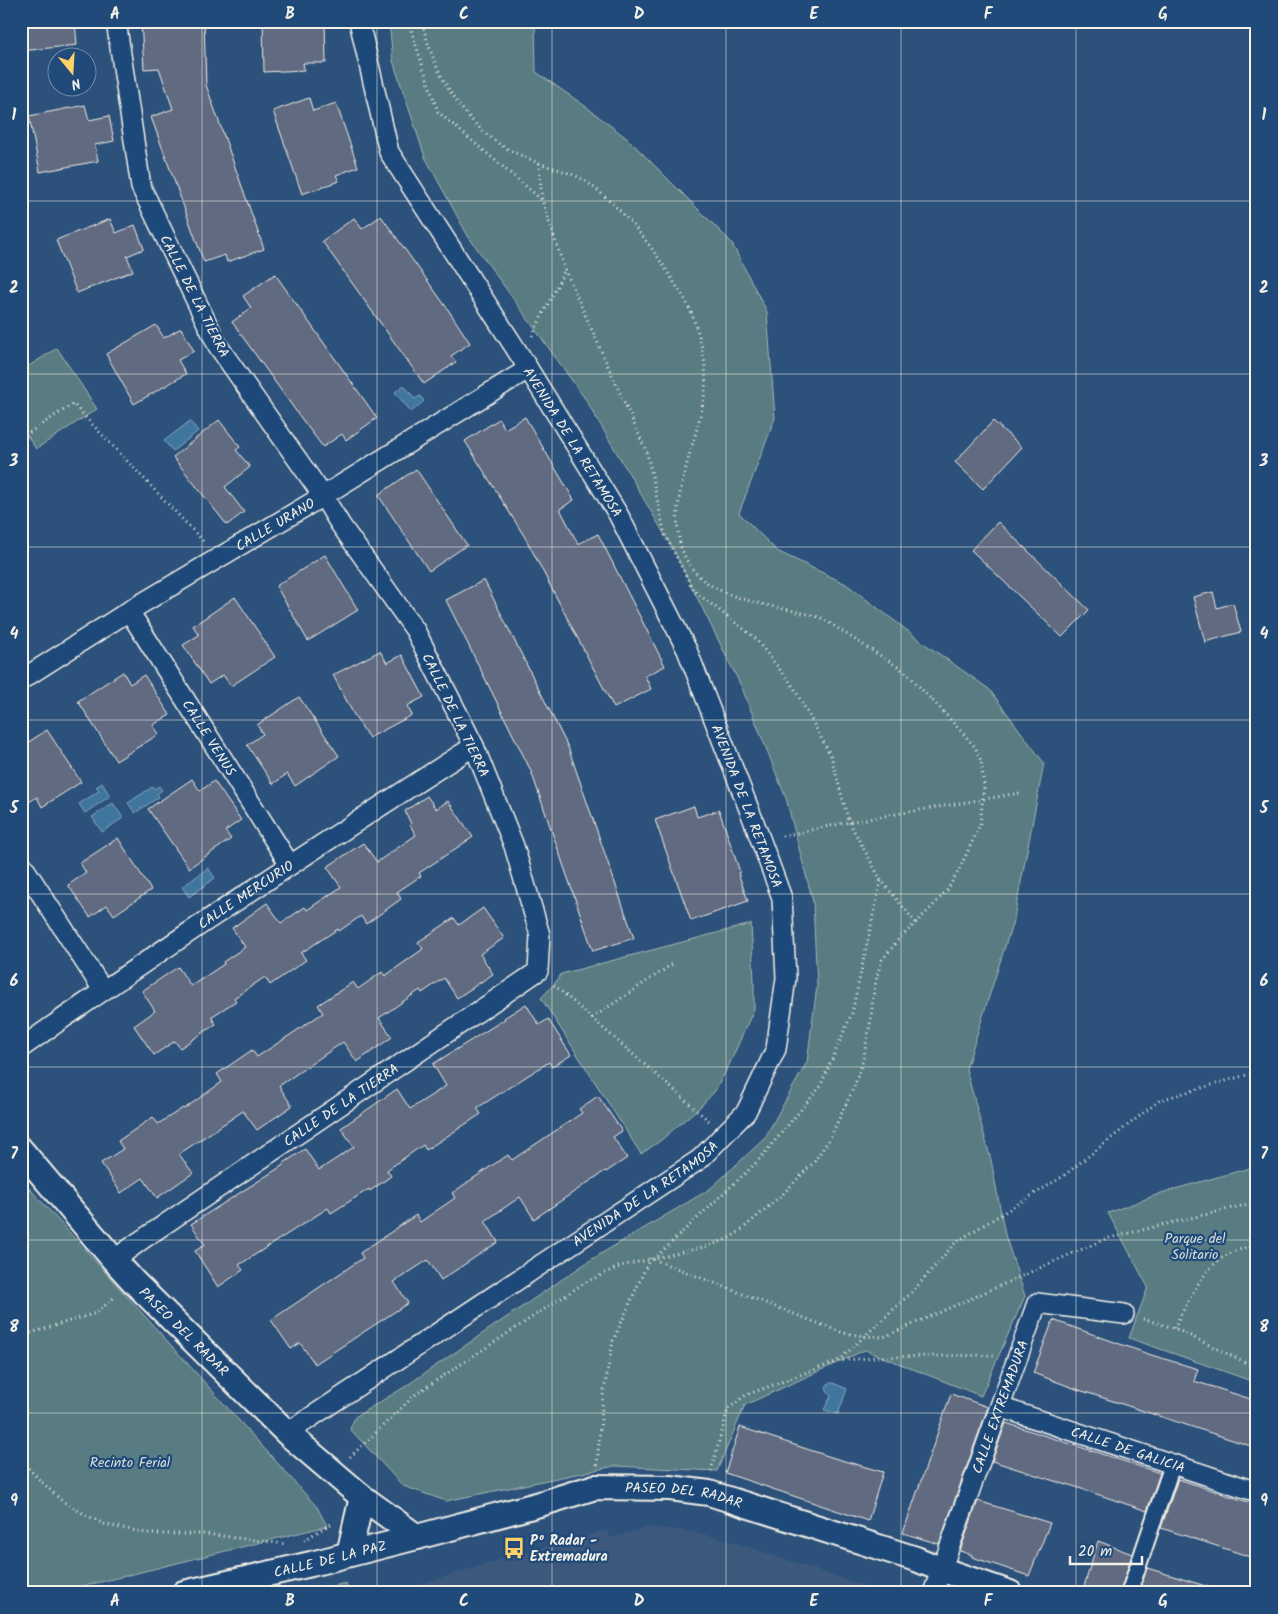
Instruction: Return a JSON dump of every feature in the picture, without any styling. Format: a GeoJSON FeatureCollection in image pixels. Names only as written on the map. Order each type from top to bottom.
{"type":"FeatureCollection","features":[{"type":"Feature","properties":{"kind":"street","name":"CALLE DE LA TIERRA"},"geometry":{"type":"LineString","coordinates":[[114,1260],[538,970],[540,935],[514,846],[474,746],[415,630],[218,346],[141,187],[116,21]]}},
{"type":"Feature","properties":{"kind":"street","name":"AVENIDA DE LA RETAMOSA"},"geometry":{"type":"LineString","coordinates":[[286,1433],[700,1159],[746,1112],[776,1049],[786,978],[782,898],[687,650],[618,514],[525,363],[389,152],[360,21]]}},
{"type":"Feature","properties":{"kind":"street","name":"CALLE URANO"},"geometry":{"type":"LineString","coordinates":[[21,680],[128,611],[323,496],[525,363]]}},
{"type":"Feature","properties":{"kind":"street","name":"CALLE VENUS"},"geometry":{"type":"LineString","coordinates":[[128,611],[290,865]]}},
{"type":"Feature","properties":{"kind":"street","name":"CALLE MERCURIO"},"geometry":{"type":"LineString","coordinates":[[21,1048],[103,990],[290,865],[474,746]]}},
{"type":"Feature","properties":{"kind":"street"},"geometry":{"type":"LineString","coordinates":[[21,863],[103,990]]}},
{"type":"Feature","properties":{"kind":"street","name":"PASEO DEL RADAR"},"geometry":{"type":"LineString","coordinates":[[21,1150],[134,1282],[286,1433],[362,1497],[417,1537],[540,1504],[595,1486],[670,1488],[709,1493],[916,1559],[1010,1593]]}},
{"type":"Feature","properties":{"kind":"street","name":"CALLE EXTREMADURA"},"geometry":{"type":"LineString","coordinates":[[933,1593],[943,1570],[1037,1303],[1124,1314]]}},
{"type":"Feature","properties":{"kind":"street","name":"CALLE DE GALICIA"},"geometry":{"type":"LineString","coordinates":[[1000,1407],[1257,1492]]}},
{"type":"Feature","properties":{"kind":"street"},"geometry":{"type":"LineString","coordinates":[[1128,1593],[1173,1463]]}},
{"type":"Feature","properties":{"kind":"street"},"geometry":{"type":"LineString","coordinates":[[349,1554],[362,1497]]}},
{"type":"Feature","properties":{"kind":"street","name":"CALLE DE LA PAZ"},"geometry":{"type":"LineString","coordinates":[[184,1593],[417,1537]]}},
{"type":"Feature","properties":{"kind":"path"},"geometry":{"type":"LineString","coordinates":[[408,21],[438,112],[542,200]]}},
{"type":"Feature","properties":{"kind":"path"},"geometry":{"type":"LineString","coordinates":[[333,1472],[416,1394],[584,1282],[621,1266],[718,1243],[739,1232],[783,1194],[814,1162],[830,1138],[854,1087],[863,1060],[877,976],[882,960],[898,940],[947,890],[959,870],[980,825],[983,800],[981,760],[975,746],[906,673],[820,618],[752,602],[718,588],[703,580],[686,560],[679,538],[677,524],[678,505],[701,411],[706,370],[689,308],[656,254],[639,230],[620,210],[587,182],[504,147],[473,122],[443,79],[425,36],[422,21]]}},
{"type":"Feature","properties":{"kind":"path"},"geometry":{"type":"LineString","coordinates":[[539,163],[542,200],[565,270],[647,453],[665,535],[694,591],[754,637],[793,686],[831,756],[849,822],[881,880],[916,923]]}},
{"type":"Feature","properties":{"kind":"path"},"geometry":{"type":"LineString","coordinates":[[525,363],[565,270]]}},
{"type":"Feature","properties":{"kind":"path"},"geometry":{"type":"LineString","coordinates":[[21,438],[73,404],[218,557]]}},
{"type":"Feature","properties":{"kind":"path"},"geometry":{"type":"LineString","coordinates":[[761,840],[849,822],[1020,793]]}},
{"type":"Feature","properties":{"kind":"path"},"geometry":{"type":"LineString","coordinates":[[656,1257],[757,1162],[820,1087],[852,1013],[881,880]]}},
{"type":"Feature","properties":{"kind":"path"},"geometry":{"type":"LineString","coordinates":[[592,1018],[674,963]]}},
{"type":"Feature","properties":{"kind":"path"},"geometry":{"type":"LineString","coordinates":[[538,970],[724,1134]]}},
{"type":"Feature","properties":{"kind":"path"},"geometry":{"type":"LineString","coordinates":[[838,1362],[913,1291],[956,1242],[1062,1177],[1160,1100],[1257,1072]]}},
{"type":"Feature","properties":{"kind":"path"},"geometry":{"type":"LineString","coordinates":[[650,1258],[843,1332],[884,1337],[1104,1239],[1257,1202]]}},
{"type":"Feature","properties":{"kind":"path"},"geometry":{"type":"LineString","coordinates":[[1174,1328],[1202,1277],[1226,1254],[1251,1246],[1257,1248]]}},
{"type":"Feature","properties":{"kind":"path"},"geometry":{"type":"LineString","coordinates":[[595,1486],[603,1396],[613,1341],[650,1258]]}},
{"type":"Feature","properties":{"kind":"path"},"geometry":{"type":"LineString","coordinates":[[21,1336],[96,1313],[134,1282]]}},
{"type":"Feature","properties":{"kind":"path"},"geometry":{"type":"LineString","coordinates":[[1124,1314],[1174,1328],[1257,1368]]}},
{"type":"Feature","properties":{"kind":"path"},"geometry":{"type":"LineString","coordinates":[[709,1493],[711,1465],[728,1409],[746,1395],[838,1362],[876,1357],[1020,1355]]}},
{"type":"Feature","properties":{"kind":"path"},"geometry":{"type":"LineString","coordinates":[[21,1455],[29,1469],[62,1501],[106,1525],[152,1534],[205,1534],[295,1544]]}},
{"type":"Feature","properties":{"kind":"path"},"geometry":{"type":"LineString","coordinates":[[303,1540],[334,1522]]}},
{"type":"Feature","properties":{"kind":"shaded area"},"geometry":{"type":"Polygon","coordinates":[[[404,385],[415,399],[420,396],[424,401],[411,412],[395,392],[404,385]]]}},
{"type":"Feature","properties":{"kind":"shaded area"},"geometry":{"type":"Polygon","coordinates":[[[190,421],[198,431],[173,451],[164,441],[190,421]]]}},
{"type":"Feature","properties":{"kind":"shaded area"},"geometry":{"type":"Polygon","coordinates":[[[102,783],[110,796],[85,813],[79,804],[99,791],[96,787],[102,783]]]}},
{"type":"Feature","properties":{"kind":"shaded area"},"geometry":{"type":"Polygon","coordinates":[[[159,786],[162,790],[157,794],[159,797],[135,813],[128,803],[152,787],[154,789],[159,786]]]}},
{"type":"Feature","properties":{"kind":"shaded area"},"geometry":{"type":"Polygon","coordinates":[[[113,803],[123,818],[102,832],[92,817],[113,803]]]}},
{"type":"Feature","properties":{"kind":"shaded area"},"geometry":{"type":"Polygon","coordinates":[[[208,868],[215,878],[189,897],[182,887],[208,868]]]}},
{"type":"Feature","properties":{"kind":"shaded area"},"geometry":{"type":"Polygon","coordinates":[[[829,1383],[847,1389],[838,1414],[824,1410],[831,1396],[826,1387],[829,1383]]]}},
{"type":"Feature","properties":{"kind":"shaded area"},"geometry":{"type":"Polygon","coordinates":[[[650,1527],[693,1532],[725,1539],[885,1593],[404,1593],[403,1589],[567,1540],[607,1530],[610,1538],[650,1527]]]}},
{"type":"Feature","properties":{"kind":"green space"},"geometry":{"type":"Polygon","coordinates":[[[389,21],[535,21],[536,72],[629,140],[731,242],[767,312],[775,418],[739,513],[777,551],[846,584],[925,644],[989,689],[1044,763],[1014,918],[966,1069],[991,1160],[1005,1235],[1025,1296],[981,1396],[865,1350],[745,1405],[717,1471],[615,1466],[446,1501],[403,1486],[350,1429],[355,1417],[403,1388],[592,1259],[710,1189],[764,1139],[807,1062],[817,986],[813,902],[786,798],[742,688],[673,549],[586,400],[468,236],[425,157],[393,61],[389,21]]]}},
{"type":"Feature","properties":{"kind":"green space"},"geometry":{"type":"Polygon","coordinates":[[[57,348],[97,409],[36,449],[21,426],[21,371],[57,348]]]}},
{"type":"Feature","properties":{"kind":"green space"},"geometry":{"type":"Polygon","coordinates":[[[751,924],[754,1009],[729,1065],[715,1091],[702,1105],[660,1141],[641,1154],[541,998],[561,974],[751,924]]]}},
{"type":"Feature","properties":{"kind":"green space","name":"Parque del Solitario"},"geometry":{"type":"Polygon","coordinates":[[[1257,1166],[1257,1383],[1129,1338],[1148,1287],[1108,1213],[1164,1192],[1257,1166]]]}},
{"type":"Feature","properties":{"kind":"green space","name":"Recinto Ferial"},"geometry":{"type":"Polygon","coordinates":[[[21,1179],[317,1507],[327,1526],[56,1593],[21,1593],[21,1179]]]}},
{"type":"Feature","properties":{"kind":"green space"},"geometry":{"type":"Polygon","coordinates":[[[346,1583],[348,1593],[302,1593],[346,1583]]]}},
{"type":"Feature","properties":{"kind":"building"},"geometry":{"type":"Polygon","coordinates":[[[21,21],[75,21],[77,45],[21,51],[21,21]]]}},
{"type":"Feature","properties":{"kind":"building"},"geometry":{"type":"Polygon","coordinates":[[[141,21],[204,21],[206,85],[264,249],[227,262],[225,255],[204,262],[151,117],[173,109],[159,68],[144,69],[141,21]]]}},
{"type":"Feature","properties":{"kind":"building"},"geometry":{"type":"Polygon","coordinates":[[[263,21],[325,21],[326,63],[303,63],[304,70],[264,72],[263,21]]]}},
{"type":"Feature","properties":{"kind":"building"},"geometry":{"type":"Polygon","coordinates":[[[309,98],[313,111],[336,103],[358,167],[336,175],[339,181],[302,194],[273,111],[309,98]]]}},
{"type":"Feature","properties":{"kind":"building"},"geometry":{"type":"Polygon","coordinates":[[[85,105],[89,120],[109,116],[114,141],[95,145],[98,161],[40,172],[29,116],[85,105]]]}},
{"type":"Feature","properties":{"kind":"building"},"geometry":{"type":"Polygon","coordinates":[[[381,216],[470,343],[451,356],[456,362],[424,384],[322,241],[354,218],[362,229],[381,216]]]}},
{"type":"Feature","properties":{"kind":"building"},"geometry":{"type":"Polygon","coordinates":[[[110,219],[116,233],[135,225],[144,249],[127,256],[133,271],[77,293],[56,240],[110,219]]]}},
{"type":"Feature","properties":{"kind":"building"},"geometry":{"type":"Polygon","coordinates":[[[275,274],[377,418],[346,440],[342,434],[323,447],[232,322],[251,308],[243,296],[275,274]]]}},
{"type":"Feature","properties":{"kind":"building"},"geometry":{"type":"Polygon","coordinates":[[[156,325],[164,338],[181,328],[194,351],[178,360],[186,374],[134,404],[106,354],[156,325]]]}},
{"type":"Feature","properties":{"kind":"building"},"geometry":{"type":"Polygon","coordinates":[[[525,417],[574,500],[560,509],[578,544],[598,534],[665,666],[645,676],[651,689],[614,708],[526,539],[465,441],[499,419],[505,429],[525,417]]]}},
{"type":"Feature","properties":{"kind":"building"},"geometry":{"type":"Polygon","coordinates":[[[219,420],[240,447],[236,450],[250,467],[225,487],[244,512],[227,525],[173,457],[219,420]]]}},
{"type":"Feature","properties":{"kind":"building"},"geometry":{"type":"Polygon","coordinates":[[[993,421],[1022,447],[983,489],[955,462],[993,421]]]}},
{"type":"Feature","properties":{"kind":"building"},"geometry":{"type":"Polygon","coordinates":[[[416,469],[467,545],[429,571],[378,495],[416,469]]]}},
{"type":"Feature","properties":{"kind":"building"},"geometry":{"type":"Polygon","coordinates":[[[998,522],[1089,610],[1062,637],[971,550],[998,522]]]}},
{"type":"Feature","properties":{"kind":"building"},"geometry":{"type":"Polygon","coordinates":[[[325,555],[358,610],[308,641],[276,586],[325,555]]]}},
{"type":"Feature","properties":{"kind":"building"},"geometry":{"type":"Polygon","coordinates":[[[484,580],[568,747],[634,938],[593,951],[531,771],[446,600],[484,580]]]}},
{"type":"Feature","properties":{"kind":"building"},"geometry":{"type":"Polygon","coordinates":[[[1213,592],[1217,608],[1233,603],[1241,632],[1205,642],[1193,597],[1213,592]]]}},
{"type":"Feature","properties":{"kind":"building"},"geometry":{"type":"Polygon","coordinates":[[[235,597],[275,657],[231,686],[223,675],[209,684],[183,645],[199,635],[193,626],[235,597]]]}},
{"type":"Feature","properties":{"kind":"building"},"geometry":{"type":"Polygon","coordinates":[[[380,651],[387,663],[402,655],[424,697],[407,706],[412,715],[369,738],[333,675],[380,651]]]}},
{"type":"Feature","properties":{"kind":"building"},"geometry":{"type":"Polygon","coordinates":[[[123,672],[130,684],[144,675],[170,715],[153,725],[159,734],[116,761],[78,701],[123,672]]]}},
{"type":"Feature","properties":{"kind":"building"},"geometry":{"type":"Polygon","coordinates":[[[299,697],[339,756],[295,786],[287,774],[273,784],[247,745],[263,734],[257,725],[299,697]]]}},
{"type":"Feature","properties":{"kind":"building"},"geometry":{"type":"Polygon","coordinates":[[[47,730],[81,782],[42,807],[37,797],[21,807],[21,747],[47,730]]]}},
{"type":"Feature","properties":{"kind":"building"},"geometry":{"type":"Polygon","coordinates":[[[192,779],[200,791],[214,781],[241,820],[225,831],[231,839],[189,868],[148,809],[192,779]]]}},
{"type":"Feature","properties":{"kind":"building"},"geometry":{"type":"Polygon","coordinates":[[[427,796],[436,809],[448,801],[473,837],[419,873],[421,876],[397,892],[401,899],[366,924],[361,916],[339,931],[338,929],[301,953],[306,960],[270,985],[265,977],[234,998],[236,1001],[211,1017],[216,1024],[180,1048],[175,1041],[154,1055],[134,1026],[155,1011],[142,991],[178,967],[191,986],[224,964],[223,962],[245,947],[232,928],[267,903],[281,923],[305,907],[307,910],[341,887],[327,867],[363,843],[377,862],[416,835],[405,811],[427,796]]]}},
{"type":"Feature","properties":{"kind":"building"},"geometry":{"type":"Polygon","coordinates":[[[694,806],[697,817],[719,810],[748,901],[691,921],[655,820],[694,806]]]}},
{"type":"Feature","properties":{"kind":"building"},"geometry":{"type":"Polygon","coordinates":[[[118,838],[151,890],[114,915],[107,905],[90,917],[68,885],[86,873],[80,863],[118,838]]]}},
{"type":"Feature","properties":{"kind":"building"},"geometry":{"type":"Polygon","coordinates":[[[483,908],[504,938],[480,954],[493,974],[457,998],[444,978],[422,993],[420,990],[379,1018],[392,1037],[357,1062],[343,1042],[279,1086],[292,1106],[257,1130],[243,1111],[179,1154],[193,1173],[157,1198],[143,1178],[121,1193],[101,1163],[123,1149],[118,1141],[153,1117],[158,1124],[184,1109],[222,1082],[217,1074],[252,1050],[257,1057],[323,1013],[318,1005],[353,982],[358,989],[382,972],[385,976],[423,949],[418,942],[454,918],[459,925],[483,908]]]}},
{"type":"Feature","properties":{"kind":"building"},"geometry":{"type":"Polygon","coordinates":[[[526,1004],[539,1025],[548,1019],[571,1055],[552,1067],[549,1062],[477,1108],[481,1114],[426,1150],[423,1145],[387,1170],[391,1176],[370,1191],[369,1189],[331,1213],[328,1208],[239,1265],[243,1270],[218,1287],[195,1251],[205,1245],[191,1224],[285,1164],[305,1149],[319,1170],[354,1147],[341,1128],[397,1089],[410,1109],[446,1086],[433,1064],[526,1004]]]}},
{"type":"Feature","properties":{"kind":"building"},"geometry":{"type":"Polygon","coordinates":[[[598,1096],[622,1131],[613,1137],[627,1158],[534,1219],[520,1197],[485,1221],[498,1242],[441,1280],[428,1260],[394,1282],[408,1303],[315,1364],[300,1343],[291,1349],[271,1320],[363,1258],[360,1253],[416,1215],[420,1222],[455,1198],[452,1193],[487,1169],[508,1155],[512,1160],[582,1113],[579,1109],[598,1096]]]}},
{"type":"Feature","properties":{"kind":"building"},"geometry":{"type":"Polygon","coordinates":[[[1053,1320],[1148,1354],[1198,1369],[1194,1381],[1257,1401],[1257,1448],[1079,1390],[1033,1373],[1053,1320]]]}},
{"type":"Feature","properties":{"kind":"building"},"geometry":{"type":"Polygon","coordinates":[[[951,1394],[988,1407],[939,1544],[903,1533],[951,1394]]]}},
{"type":"Feature","properties":{"kind":"building"},"geometry":{"type":"Polygon","coordinates":[[[1006,1423],[1160,1473],[1147,1511],[992,1461],[1006,1423]]]}},
{"type":"Feature","properties":{"kind":"building"},"geometry":{"type":"Polygon","coordinates":[[[740,1427],[883,1472],[868,1521],[725,1473],[740,1427]]]}},
{"type":"Feature","properties":{"kind":"building"},"geometry":{"type":"Polygon","coordinates":[[[1178,1479],[1257,1505],[1257,1559],[1161,1528],[1178,1479]]]}},
{"type":"Feature","properties":{"kind":"building"},"geometry":{"type":"Polygon","coordinates":[[[978,1501],[1050,1523],[1029,1576],[972,1557],[972,1555],[960,1551],[978,1501]]]}},
{"type":"Feature","properties":{"kind":"building"},"geometry":{"type":"Polygon","coordinates":[[[1098,1541],[1132,1554],[1120,1593],[1082,1593],[1098,1541]]]}},
{"type":"Feature","properties":{"kind":"building"},"geometry":{"type":"Polygon","coordinates":[[[1147,1568],[1212,1588],[1212,1593],[1139,1593],[1147,1568]]]}},
{"type":"Feature","properties":{"kind":"place","name":"Pº Radar - Extremadura"},"geometry":{"type":"Point","coordinates":[514,1548]}}]}
